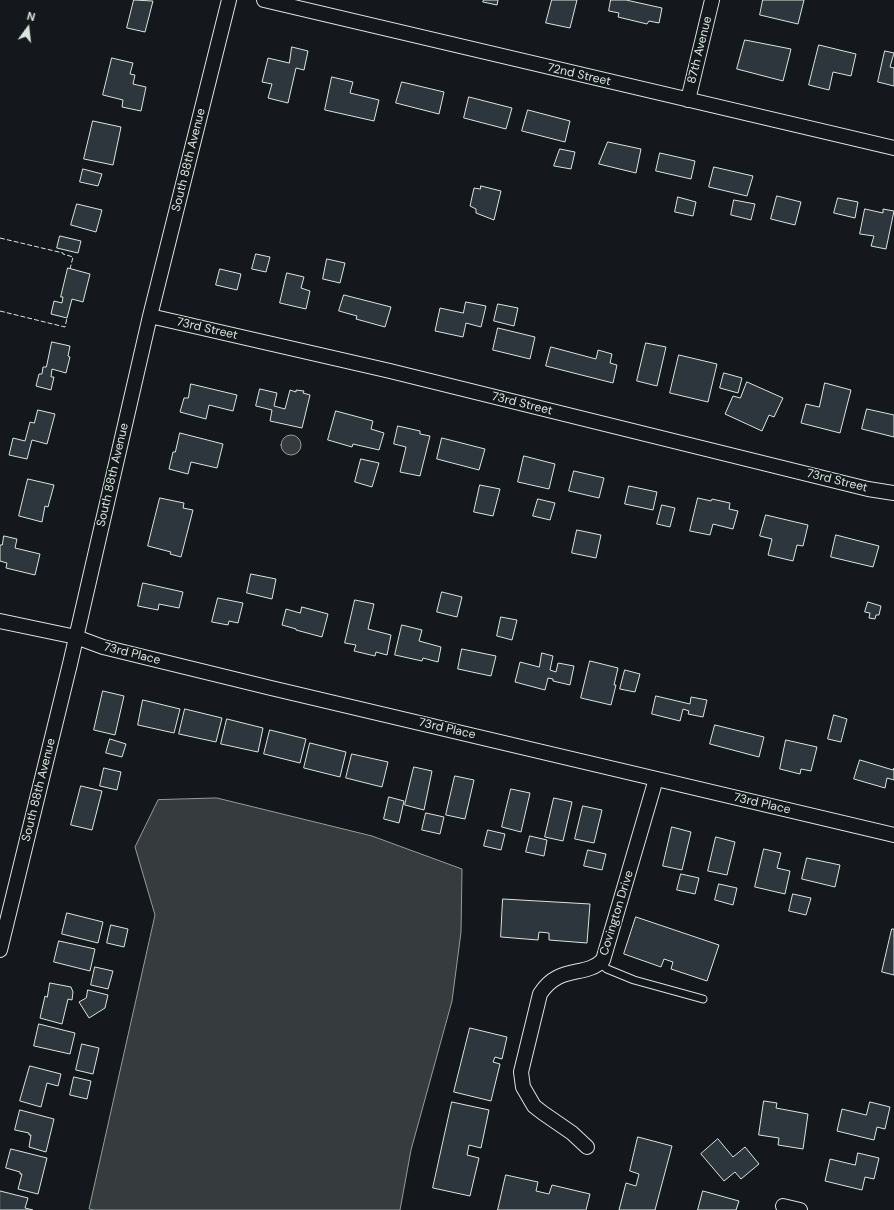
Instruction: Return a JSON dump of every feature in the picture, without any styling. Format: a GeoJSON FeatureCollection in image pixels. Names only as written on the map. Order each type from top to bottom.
{"type":"FeatureCollection","features":[{"type":"Feature","properties":{"kind":"street","name":"South 88th Avenue"},"geometry":{"type":"LineString","coordinates":[[0,950],[76,637],[150,316],[230,0]]}},
{"type":"Feature","properties":{"kind":"street","name":"72nd Street"},"geometry":{"type":"LineString","coordinates":[[264,0],[894,148]]}},
{"type":"Feature","properties":{"kind":"street","name":"87th Avenue"},"geometry":{"type":"LineString","coordinates":[[688,100],[712,0]]}},
{"type":"Feature","properties":{"kind":"street","name":"73rd Street"},"geometry":{"type":"LineString","coordinates":[[150,316],[390,371],[860,487],[894,493]]}},
{"type":"Feature","properties":{"kind":"street","name":"73rd Place"},"geometry":{"type":"LineString","coordinates":[[0,621],[76,637],[103,647],[238,680],[894,835]]}},
{"type":"Feature","properties":{"kind":"street","name":"Covington Drive"},"geometry":{"type":"LineString","coordinates":[[587,1147],[572,1133],[534,1106],[523,1086],[521,1072],[540,994],[544,988],[559,976],[588,969],[600,963],[605,954],[656,779]]}},
{"type":"Feature","properties":{"kind":"street"},"geometry":{"type":"LineString","coordinates":[[783,1206],[800,1210]]}},
{"type":"Feature","properties":{"kind":"lane"},"geometry":{"type":"LineString","coordinates":[[600,963],[607,969],[634,980],[703,999]]}},
{"type":"Feature","properties":{"kind":"shaded area"},"geometry":{"type":"Polygon","coordinates":[[[287,435],[295,435],[301,441],[301,449],[295,455],[287,455],[281,449],[281,441],[287,435]]]}},
{"type":"Feature","properties":{"kind":"shaded area"},"geometry":{"type":"Polygon","coordinates":[[[217,798],[372,836],[462,869],[461,932],[452,1001],[411,1150],[400,1210],[89,1209],[155,915],[135,847],[158,800],[217,798]]]}},
{"type":"Feature","properties":{"kind":"building"},"geometry":{"type":"Polygon","coordinates":[[[134,0],[153,1],[145,32],[127,28],[134,0]]]}},
{"type":"Feature","properties":{"kind":"building"},"geometry":{"type":"Polygon","coordinates":[[[484,0],[498,0],[497,5],[483,2],[484,0]]]}},
{"type":"Feature","properties":{"kind":"building"},"geometry":{"type":"Polygon","coordinates":[[[552,0],[577,0],[570,28],[546,23],[552,0]]]}},
{"type":"Feature","properties":{"kind":"building"},"geometry":{"type":"Polygon","coordinates":[[[611,0],[626,0],[662,8],[659,23],[649,21],[647,24],[618,17],[619,13],[609,11],[611,0]]]}},
{"type":"Feature","properties":{"kind":"building"},"geometry":{"type":"Polygon","coordinates":[[[763,0],[804,0],[798,24],[760,15],[763,0]]]}},
{"type":"Feature","properties":{"kind":"building"},"geometry":{"type":"Polygon","coordinates":[[[745,40],[791,49],[783,81],[737,69],[745,40]]]}},
{"type":"Feature","properties":{"kind":"building"},"geometry":{"type":"Polygon","coordinates":[[[819,45],[856,54],[851,76],[833,72],[829,90],[809,85],[819,45]]]}},
{"type":"Feature","properties":{"kind":"building"},"geometry":{"type":"Polygon","coordinates":[[[292,47],[308,51],[304,70],[296,68],[288,103],[268,98],[272,84],[262,82],[268,58],[289,63],[292,47]]]}},
{"type":"Feature","properties":{"kind":"building"},"geometry":{"type":"Polygon","coordinates":[[[885,51],[894,53],[890,67],[894,68],[894,86],[878,82],[885,51]]]}},
{"type":"Feature","properties":{"kind":"building"},"geometry":{"type":"Polygon","coordinates":[[[112,58],[133,63],[130,74],[135,75],[133,84],[146,87],[141,111],[122,107],[123,100],[103,95],[112,58]]]}},
{"type":"Feature","properties":{"kind":"building"},"geometry":{"type":"Polygon","coordinates":[[[332,77],[353,82],[350,93],[379,100],[374,121],[325,110],[332,77]]]}},
{"type":"Feature","properties":{"kind":"building"},"geometry":{"type":"Polygon","coordinates":[[[402,82],[444,92],[439,114],[396,103],[402,82]]]}},
{"type":"Feature","properties":{"kind":"building"},"geometry":{"type":"Polygon","coordinates":[[[469,97],[512,108],[506,129],[464,118],[469,97]]]}},
{"type":"Feature","properties":{"kind":"building"},"geometry":{"type":"Polygon","coordinates":[[[528,110],[570,121],[565,142],[522,131],[528,110]]]}},
{"type":"Feature","properties":{"kind":"building"},"geometry":{"type":"Polygon","coordinates":[[[93,121],[121,127],[113,165],[84,159],[93,121]]]}},
{"type":"Feature","properties":{"kind":"building"},"geometry":{"type":"Polygon","coordinates":[[[608,142],[641,149],[636,173],[599,164],[608,142]]]}},
{"type":"Feature","properties":{"kind":"building"},"geometry":{"type":"Polygon","coordinates":[[[560,149],[575,152],[571,169],[554,166],[560,149]]]}},
{"type":"Feature","properties":{"kind":"building"},"geometry":{"type":"Polygon","coordinates":[[[660,153],[695,161],[691,179],[656,171],[660,153]]]}},
{"type":"Feature","properties":{"kind":"building"},"geometry":{"type":"Polygon","coordinates":[[[714,167],[753,176],[747,196],[709,187],[714,167]]]}},
{"type":"Feature","properties":{"kind":"building"},"geometry":{"type":"Polygon","coordinates":[[[83,169],[102,174],[98,186],[80,182],[83,169]]]}},
{"type":"Feature","properties":{"kind":"building"},"geometry":{"type":"Polygon","coordinates":[[[481,186],[501,191],[494,220],[476,213],[476,209],[470,206],[474,188],[480,189],[481,186]]]}},
{"type":"Feature","properties":{"kind":"building"},"geometry":{"type":"Polygon","coordinates":[[[777,196],[801,202],[795,225],[771,219],[777,196]]]}},
{"type":"Feature","properties":{"kind":"building"},"geometry":{"type":"Polygon","coordinates":[[[678,197],[696,202],[693,216],[675,212],[678,197]]]}},
{"type":"Feature","properties":{"kind":"building"},"geometry":{"type":"Polygon","coordinates":[[[838,198],[858,202],[855,218],[834,213],[838,198]]]}},
{"type":"Feature","properties":{"kind":"building"},"geometry":{"type":"Polygon","coordinates":[[[734,200],[755,204],[751,220],[731,215],[734,200]]]}},
{"type":"Feature","properties":{"kind":"building"},"geometry":{"type":"Polygon","coordinates":[[[77,204],[102,210],[96,232],[71,225],[77,204]]]}},
{"type":"Feature","properties":{"kind":"building"},"geometry":{"type":"Polygon","coordinates":[[[865,209],[883,213],[883,209],[894,211],[886,249],[871,246],[874,236],[860,234],[865,209]]]}},
{"type":"Feature","properties":{"kind":"building"},"geometry":{"type":"Polygon","coordinates":[[[60,236],[81,241],[78,253],[57,248],[60,236]]]}},
{"type":"Feature","properties":{"kind":"building"},"geometry":{"type":"Polygon","coordinates":[[[256,254],[270,257],[266,272],[252,269],[256,254]]]}},
{"type":"Feature","properties":{"kind":"building"},"geometry":{"type":"Polygon","coordinates":[[[327,259],[345,263],[340,283],[323,279],[327,259]]]}},
{"type":"Feature","properties":{"kind":"building"},"geometry":{"type":"Polygon","coordinates":[[[68,268],[90,274],[83,302],[72,299],[67,318],[51,314],[54,301],[62,303],[63,297],[61,297],[68,268]]]}},
{"type":"Feature","properties":{"kind":"building"},"geometry":{"type":"Polygon","coordinates":[[[220,269],[241,274],[237,290],[216,285],[220,269]]]}},
{"type":"Feature","properties":{"kind":"building"},"geometry":{"type":"Polygon","coordinates":[[[287,273],[304,277],[301,288],[310,291],[306,309],[280,303],[287,273]]]}},
{"type":"Feature","properties":{"kind":"building"},"geometry":{"type":"Polygon","coordinates":[[[344,295],[391,307],[385,327],[356,319],[357,316],[339,311],[344,295]]]}},
{"type":"Feature","properties":{"kind":"building"},"geometry":{"type":"Polygon","coordinates":[[[466,302],[486,306],[481,327],[466,323],[463,337],[435,331],[440,308],[463,313],[466,302]]]}},
{"type":"Feature","properties":{"kind":"building"},"geometry":{"type":"Polygon","coordinates":[[[498,304],[518,308],[514,326],[494,321],[498,304]]]}},
{"type":"Feature","properties":{"kind":"building"},"geometry":{"type":"Polygon","coordinates":[[[498,328],[535,337],[530,359],[493,350],[498,328]]]}},
{"type":"Feature","properties":{"kind":"building"},"geometry":{"type":"Polygon","coordinates":[[[52,342],[70,346],[68,356],[70,357],[66,373],[52,369],[51,377],[54,377],[51,390],[36,386],[39,374],[42,374],[43,367],[46,367],[52,342]]]}},
{"type":"Feature","properties":{"kind":"building"},"geometry":{"type":"Polygon","coordinates":[[[646,343],[666,347],[657,386],[637,381],[646,343]]]}},
{"type":"Feature","properties":{"kind":"building"},"geometry":{"type":"Polygon","coordinates":[[[551,347],[596,359],[598,350],[612,354],[610,363],[617,365],[613,383],[546,366],[551,347]]]}},
{"type":"Feature","properties":{"kind":"building"},"geometry":{"type":"Polygon","coordinates":[[[679,355],[717,364],[708,402],[670,393],[679,355]]]}},
{"type":"Feature","properties":{"kind":"building"},"geometry":{"type":"Polygon","coordinates":[[[724,373],[742,378],[738,393],[720,388],[724,373]]]}},
{"type":"Feature","properties":{"kind":"building"},"geometry":{"type":"Polygon","coordinates":[[[747,382],[783,398],[774,417],[769,415],[762,431],[725,414],[733,396],[740,398],[747,382]]]}},
{"type":"Feature","properties":{"kind":"building"},"geometry":{"type":"Polygon","coordinates":[[[825,383],[851,390],[840,433],[801,423],[806,404],[819,407],[825,383]]]}},
{"type":"Feature","properties":{"kind":"building"},"geometry":{"type":"Polygon","coordinates":[[[191,384],[237,395],[233,411],[209,405],[206,419],[180,412],[184,398],[188,398],[191,384]]]}},
{"type":"Feature","properties":{"kind":"building"},"geometry":{"type":"Polygon","coordinates":[[[260,389],[277,393],[274,406],[285,409],[290,390],[296,392],[296,390],[304,391],[303,393],[310,395],[302,428],[270,421],[272,410],[256,406],[260,389]]]}},
{"type":"Feature","properties":{"kind":"building"},"geometry":{"type":"Polygon","coordinates":[[[867,409],[894,415],[894,437],[862,429],[867,409]]]}},
{"type":"Feature","properties":{"kind":"building"},"geometry":{"type":"Polygon","coordinates":[[[38,410],[55,414],[47,444],[32,440],[27,459],[9,455],[13,438],[25,441],[30,422],[34,423],[38,410]]]}},
{"type":"Feature","properties":{"kind":"building"},"geometry":{"type":"Polygon","coordinates":[[[336,411],[373,421],[371,429],[384,433],[379,450],[353,444],[352,447],[328,440],[336,411]]]}},
{"type":"Feature","properties":{"kind":"building"},"geometry":{"type":"Polygon","coordinates":[[[398,426],[420,431],[420,434],[430,436],[420,476],[400,472],[406,447],[394,444],[398,426]]]}},
{"type":"Feature","properties":{"kind":"building"},"geometry":{"type":"Polygon","coordinates":[[[180,433],[223,444],[217,468],[191,462],[188,474],[169,469],[180,433]]]}},
{"type":"Feature","properties":{"kind":"building"},"geometry":{"type":"Polygon","coordinates":[[[442,438],[485,449],[479,470],[437,459],[442,438]]]}},
{"type":"Feature","properties":{"kind":"building"},"geometry":{"type":"Polygon","coordinates":[[[524,456],[555,464],[549,489],[518,482],[524,456]]]}},
{"type":"Feature","properties":{"kind":"building"},"geometry":{"type":"Polygon","coordinates":[[[361,459],[379,463],[372,487],[355,482],[361,459]]]}},
{"type":"Feature","properties":{"kind":"building"},"geometry":{"type":"Polygon","coordinates":[[[574,471],[604,478],[599,498],[569,491],[574,471]]]}},
{"type":"Feature","properties":{"kind":"building"},"geometry":{"type":"Polygon","coordinates":[[[28,479],[54,485],[48,507],[45,506],[42,522],[19,516],[28,479]]]}},
{"type":"Feature","properties":{"kind":"building"},"geometry":{"type":"Polygon","coordinates":[[[480,485],[500,489],[493,516],[474,512],[480,485]]]}},
{"type":"Feature","properties":{"kind":"building"},"geometry":{"type":"Polygon","coordinates":[[[629,486],[657,492],[653,510],[625,504],[629,486]]]}},
{"type":"Feature","properties":{"kind":"building"},"geometry":{"type":"Polygon","coordinates":[[[160,498],[184,503],[183,508],[193,510],[181,557],[170,554],[171,552],[148,546],[160,498]]]}},
{"type":"Feature","properties":{"kind":"building"},"geometry":{"type":"Polygon","coordinates":[[[698,498],[730,503],[729,509],[738,511],[733,529],[713,524],[710,535],[690,531],[698,498]]]}},
{"type":"Feature","properties":{"kind":"building"},"geometry":{"type":"Polygon","coordinates":[[[538,499],[555,503],[550,520],[533,516],[538,499]]]}},
{"type":"Feature","properties":{"kind":"building"},"geometry":{"type":"Polygon","coordinates":[[[662,505],[675,508],[670,527],[657,524],[662,505]]]}},
{"type":"Feature","properties":{"kind":"building"},"geometry":{"type":"Polygon","coordinates":[[[766,515],[808,525],[803,546],[797,545],[793,561],[768,555],[772,539],[760,536],[766,515]]]}},
{"type":"Feature","properties":{"kind":"building"},"geometry":{"type":"Polygon","coordinates":[[[577,530],[601,535],[596,558],[572,553],[577,530]]]}},
{"type":"Feature","properties":{"kind":"building"},"geometry":{"type":"Polygon","coordinates":[[[836,535],[879,546],[873,567],[831,557],[836,535]]]}},
{"type":"Feature","properties":{"kind":"building"},"geometry":{"type":"Polygon","coordinates":[[[4,536],[17,539],[15,548],[40,554],[35,575],[6,568],[7,563],[0,561],[0,545],[2,545],[4,536]]]}},
{"type":"Feature","properties":{"kind":"building"},"geometry":{"type":"Polygon","coordinates":[[[251,574],[276,579],[272,599],[247,593],[251,574]]]}},
{"type":"Feature","properties":{"kind":"building"},"geometry":{"type":"Polygon","coordinates":[[[143,583],[183,592],[179,608],[159,604],[158,610],[138,606],[143,583]]]}},
{"type":"Feature","properties":{"kind":"building"},"geometry":{"type":"Polygon","coordinates":[[[442,592],[462,597],[457,617],[437,612],[442,592]]]}},
{"type":"Feature","properties":{"kind":"building"},"geometry":{"type":"Polygon","coordinates":[[[218,598],[243,603],[238,623],[229,621],[228,625],[212,622],[218,598]]]}},
{"type":"Feature","properties":{"kind":"building"},"geometry":{"type":"Polygon","coordinates":[[[355,600],[374,604],[368,629],[391,635],[387,655],[376,652],[375,656],[354,651],[356,645],[345,643],[355,600]]]}},
{"type":"Feature","properties":{"kind":"building"},"geometry":{"type":"Polygon","coordinates":[[[868,602],[881,606],[879,615],[876,615],[875,619],[869,618],[870,613],[865,612],[868,602]]]}},
{"type":"Feature","properties":{"kind":"building"},"geometry":{"type":"Polygon","coordinates":[[[302,607],[328,614],[322,637],[282,625],[286,609],[300,613],[302,607]]]}},
{"type":"Feature","properties":{"kind":"building"},"geometry":{"type":"Polygon","coordinates":[[[501,617],[517,620],[512,640],[497,636],[501,617]]]}},
{"type":"Feature","properties":{"kind":"building"},"geometry":{"type":"Polygon","coordinates":[[[402,625],[422,630],[419,641],[441,647],[438,662],[423,658],[422,661],[395,655],[402,625]]]}},
{"type":"Feature","properties":{"kind":"building"},"geometry":{"type":"Polygon","coordinates":[[[462,649],[496,656],[491,676],[458,669],[462,649]]]}},
{"type":"Feature","properties":{"kind":"building"},"geometry":{"type":"Polygon","coordinates":[[[542,653],[553,656],[550,670],[556,672],[558,663],[574,666],[570,685],[553,681],[553,679],[548,678],[545,690],[515,682],[520,662],[539,667],[542,653]]]}},
{"type":"Feature","properties":{"kind":"building"},"geometry":{"type":"Polygon","coordinates":[[[590,661],[618,668],[611,705],[581,698],[590,661]]]}},
{"type":"Feature","properties":{"kind":"building"},"geometry":{"type":"Polygon","coordinates":[[[625,670],[640,674],[635,692],[620,689],[625,670]]]}},
{"type":"Feature","properties":{"kind":"building"},"geometry":{"type":"Polygon","coordinates":[[[103,691],[124,696],[115,735],[94,730],[103,691]]]}},
{"type":"Feature","properties":{"kind":"building"},"geometry":{"type":"Polygon","coordinates":[[[656,696],[690,704],[691,697],[707,700],[703,717],[688,714],[689,711],[683,709],[680,721],[652,714],[656,696]]]}},
{"type":"Feature","properties":{"kind":"building"},"geometry":{"type":"Polygon","coordinates":[[[143,700],[180,709],[174,733],[138,725],[143,700]]]}},
{"type":"Feature","properties":{"kind":"building"},"geometry":{"type":"Polygon","coordinates":[[[185,709],[222,718],[216,742],[179,734],[185,709]]]}},
{"type":"Feature","properties":{"kind":"building"},"geometry":{"type":"Polygon","coordinates":[[[834,715],[847,719],[841,742],[828,739],[834,715]]]}},
{"type":"Feature","properties":{"kind":"building"},"geometry":{"type":"Polygon","coordinates":[[[227,719],[263,728],[258,752],[221,744],[227,719]]]}},
{"type":"Feature","properties":{"kind":"building"},"geometry":{"type":"Polygon","coordinates":[[[715,725],[764,737],[759,757],[710,744],[715,725]]]}},
{"type":"Feature","properties":{"kind":"building"},"geometry":{"type":"Polygon","coordinates":[[[270,730],[306,739],[300,763],[264,754],[270,730]]]}},
{"type":"Feature","properties":{"kind":"building"},"geometry":{"type":"Polygon","coordinates":[[[110,739],[126,744],[122,757],[106,753],[110,739]]]}},
{"type":"Feature","properties":{"kind":"building"},"geometry":{"type":"Polygon","coordinates":[[[786,740],[817,747],[811,771],[801,769],[800,774],[780,769],[786,740]]]}},
{"type":"Feature","properties":{"kind":"building"},"geometry":{"type":"Polygon","coordinates":[[[310,743],[346,752],[340,777],[304,768],[310,743]]]}},
{"type":"Feature","properties":{"kind":"building"},"geometry":{"type":"Polygon","coordinates":[[[352,754],[388,762],[382,787],[346,778],[352,754]]]}},
{"type":"Feature","properties":{"kind":"building"},"geometry":{"type":"Polygon","coordinates":[[[860,760],[893,770],[894,768],[894,780],[887,778],[885,788],[854,779],[860,760]]]}},
{"type":"Feature","properties":{"kind":"building"},"geometry":{"type":"Polygon","coordinates":[[[414,767],[432,771],[424,810],[405,805],[414,767]]]}},
{"type":"Feature","properties":{"kind":"building"},"geometry":{"type":"Polygon","coordinates":[[[104,768],[121,772],[117,790],[100,786],[104,768]]]}},
{"type":"Feature","properties":{"kind":"building"},"geometry":{"type":"Polygon","coordinates":[[[455,776],[474,780],[465,819],[446,815],[455,776]]]}},
{"type":"Feature","properties":{"kind":"building"},"geometry":{"type":"Polygon","coordinates":[[[81,786],[102,791],[92,830],[71,825],[81,786]]]}},
{"type":"Feature","properties":{"kind":"building"},"geometry":{"type":"Polygon","coordinates":[[[511,789],[530,793],[521,832],[502,827],[511,789]]]}},
{"type":"Feature","properties":{"kind":"building"},"geometry":{"type":"Polygon","coordinates":[[[389,797],[404,801],[399,823],[384,819],[389,797]]]}},
{"type":"Feature","properties":{"kind":"building"},"geometry":{"type":"Polygon","coordinates":[[[554,798],[572,802],[563,841],[545,837],[554,798]]]}},
{"type":"Feature","properties":{"kind":"building"},"geometry":{"type":"Polygon","coordinates":[[[583,806],[602,810],[594,843],[575,839],[583,806]]]}},
{"type":"Feature","properties":{"kind":"building"},"geometry":{"type":"Polygon","coordinates":[[[426,813],[444,817],[440,834],[422,830],[426,813]]]}},
{"type":"Feature","properties":{"kind":"building"},"geometry":{"type":"Polygon","coordinates":[[[672,827],[691,832],[682,870],[663,866],[672,827]]]}},
{"type":"Feature","properties":{"kind":"building"},"geometry":{"type":"Polygon","coordinates":[[[488,830],[505,834],[501,850],[484,846],[488,830]]]}},
{"type":"Feature","properties":{"kind":"building"},"geometry":{"type":"Polygon","coordinates":[[[530,836],[547,840],[544,856],[526,852],[530,836]]]}},
{"type":"Feature","properties":{"kind":"building"},"geometry":{"type":"Polygon","coordinates":[[[716,837],[735,842],[727,875],[708,871],[716,837]]]}},
{"type":"Feature","properties":{"kind":"building"},"geometry":{"type":"Polygon","coordinates":[[[764,849],[781,853],[777,868],[790,871],[785,894],[755,887],[764,849]]]}},
{"type":"Feature","properties":{"kind":"building"},"geometry":{"type":"Polygon","coordinates":[[[588,850],[606,854],[602,870],[584,866],[588,850]]]}},
{"type":"Feature","properties":{"kind":"building"},"geometry":{"type":"Polygon","coordinates":[[[807,858],[840,865],[835,887],[802,879],[807,858]]]}},
{"type":"Feature","properties":{"kind":"building"},"geometry":{"type":"Polygon","coordinates":[[[681,874],[699,878],[695,894],[677,890],[681,874]]]}},
{"type":"Feature","properties":{"kind":"building"},"geometry":{"type":"Polygon","coordinates":[[[719,884],[737,888],[733,905],[715,900],[719,884]]]}},
{"type":"Feature","properties":{"kind":"building"},"geometry":{"type":"Polygon","coordinates":[[[793,894],[811,898],[806,915],[789,911],[793,894]]]}},
{"type":"Feature","properties":{"kind":"building"},"geometry":{"type":"Polygon","coordinates":[[[503,899],[590,904],[587,943],[549,940],[549,933],[539,932],[538,940],[501,937],[503,899]]]}},
{"type":"Feature","properties":{"kind":"building"},"geometry":{"type":"Polygon","coordinates":[[[67,913],[103,922],[98,943],[62,934],[67,913]]]}},
{"type":"Feature","properties":{"kind":"building"},"geometry":{"type":"Polygon","coordinates":[[[636,917],[719,945],[707,981],[671,969],[673,962],[664,959],[661,967],[624,954],[636,917]]]}},
{"type":"Feature","properties":{"kind":"building"},"geometry":{"type":"Polygon","coordinates":[[[111,925],[128,929],[124,947],[107,943],[111,925]]]}},
{"type":"Feature","properties":{"kind":"building"},"geometry":{"type":"Polygon","coordinates":[[[892,929],[894,929],[894,975],[882,972],[892,929]]]}},
{"type":"Feature","properties":{"kind":"building"},"geometry":{"type":"Polygon","coordinates":[[[59,941],[95,949],[90,971],[54,962],[59,941]]]}},
{"type":"Feature","properties":{"kind":"building"},"geometry":{"type":"Polygon","coordinates":[[[95,967],[113,971],[108,989],[91,985],[95,967]]]}},
{"type":"Feature","properties":{"kind":"building"},"geometry":{"type":"Polygon","coordinates":[[[50,983],[71,987],[73,992],[72,1000],[68,999],[62,1024],[40,1018],[45,996],[47,997],[50,983]]]}},
{"type":"Feature","properties":{"kind":"building"},"geometry":{"type":"Polygon","coordinates":[[[88,990],[108,995],[105,1008],[89,1018],[79,1002],[86,998],[88,990]]]}},
{"type":"Feature","properties":{"kind":"building"},"geometry":{"type":"Polygon","coordinates":[[[39,1024],[75,1033],[70,1054],[34,1046],[39,1024]]]}},
{"type":"Feature","properties":{"kind":"building"},"geometry":{"type":"Polygon","coordinates":[[[470,1028],[507,1037],[502,1059],[495,1057],[493,1062],[500,1064],[491,1101],[454,1092],[470,1028]]]}},
{"type":"Feature","properties":{"kind":"building"},"geometry":{"type":"Polygon","coordinates":[[[82,1044],[99,1048],[93,1074],[76,1070],[82,1044]]]}},
{"type":"Feature","properties":{"kind":"building"},"geometry":{"type":"Polygon","coordinates":[[[30,1066],[61,1074],[58,1086],[47,1083],[41,1107],[20,1101],[30,1066]]]}},
{"type":"Feature","properties":{"kind":"building"},"geometry":{"type":"Polygon","coordinates":[[[74,1077],[91,1081],[87,1099],[70,1095],[74,1077]]]}},
{"type":"Feature","properties":{"kind":"building"},"geometry":{"type":"Polygon","coordinates":[[[764,1101],[777,1103],[776,1108],[808,1114],[803,1149],[778,1145],[779,1138],[759,1135],[764,1101]]]}},
{"type":"Feature","properties":{"kind":"building"},"geometry":{"type":"Polygon","coordinates":[[[452,1102],[489,1110],[481,1148],[469,1145],[467,1155],[479,1158],[470,1196],[433,1188],[452,1102]]]}},
{"type":"Feature","properties":{"kind":"building"},"geometry":{"type":"Polygon","coordinates":[[[870,1102],[890,1107],[885,1129],[877,1127],[874,1140],[837,1131],[842,1109],[866,1115],[870,1102]]]}},
{"type":"Feature","properties":{"kind":"building"},"geometry":{"type":"Polygon","coordinates":[[[20,1110],[54,1119],[46,1152],[29,1147],[31,1135],[29,1135],[29,1133],[15,1130],[20,1110]]]}},
{"type":"Feature","properties":{"kind":"building"},"geometry":{"type":"Polygon","coordinates":[[[638,1137],[672,1146],[655,1210],[619,1210],[626,1183],[636,1186],[639,1174],[630,1171],[638,1137]]]}},
{"type":"Feature","properties":{"kind":"building"},"geometry":{"type":"Polygon","coordinates":[[[718,1139],[733,1157],[745,1147],[759,1164],[741,1179],[735,1172],[724,1181],[701,1154],[718,1139]]]}},
{"type":"Feature","properties":{"kind":"building"},"geometry":{"type":"Polygon","coordinates":[[[11,1149],[47,1158],[38,1194],[18,1189],[22,1174],[6,1168],[11,1149]]]}},
{"type":"Feature","properties":{"kind":"building"},"geometry":{"type":"Polygon","coordinates":[[[858,1153],[879,1158],[874,1179],[865,1177],[862,1190],[825,1181],[830,1159],[855,1165],[858,1153]]]}},
{"type":"Feature","properties":{"kind":"building"},"geometry":{"type":"Polygon","coordinates":[[[506,1175],[538,1182],[536,1191],[549,1194],[552,1185],[590,1194],[586,1210],[498,1210],[506,1175]]]}},
{"type":"Feature","properties":{"kind":"building"},"geometry":{"type":"Polygon","coordinates":[[[0,1191],[28,1198],[25,1208],[33,1210],[0,1210],[0,1191]]]}},
{"type":"Feature","properties":{"kind":"building"},"geometry":{"type":"Polygon","coordinates":[[[703,1191],[739,1201],[736,1210],[698,1210],[703,1191]]]}},
{"type":"Feature","properties":{"kind":"fence"},"geometry":{"type":"LineString","coordinates":[[0,238],[63,253],[73,257],[70,269]]}},
{"type":"Feature","properties":{"kind":"fence"},"geometry":{"type":"LineString","coordinates":[[0,311],[65,327],[67,318]]}}]}
